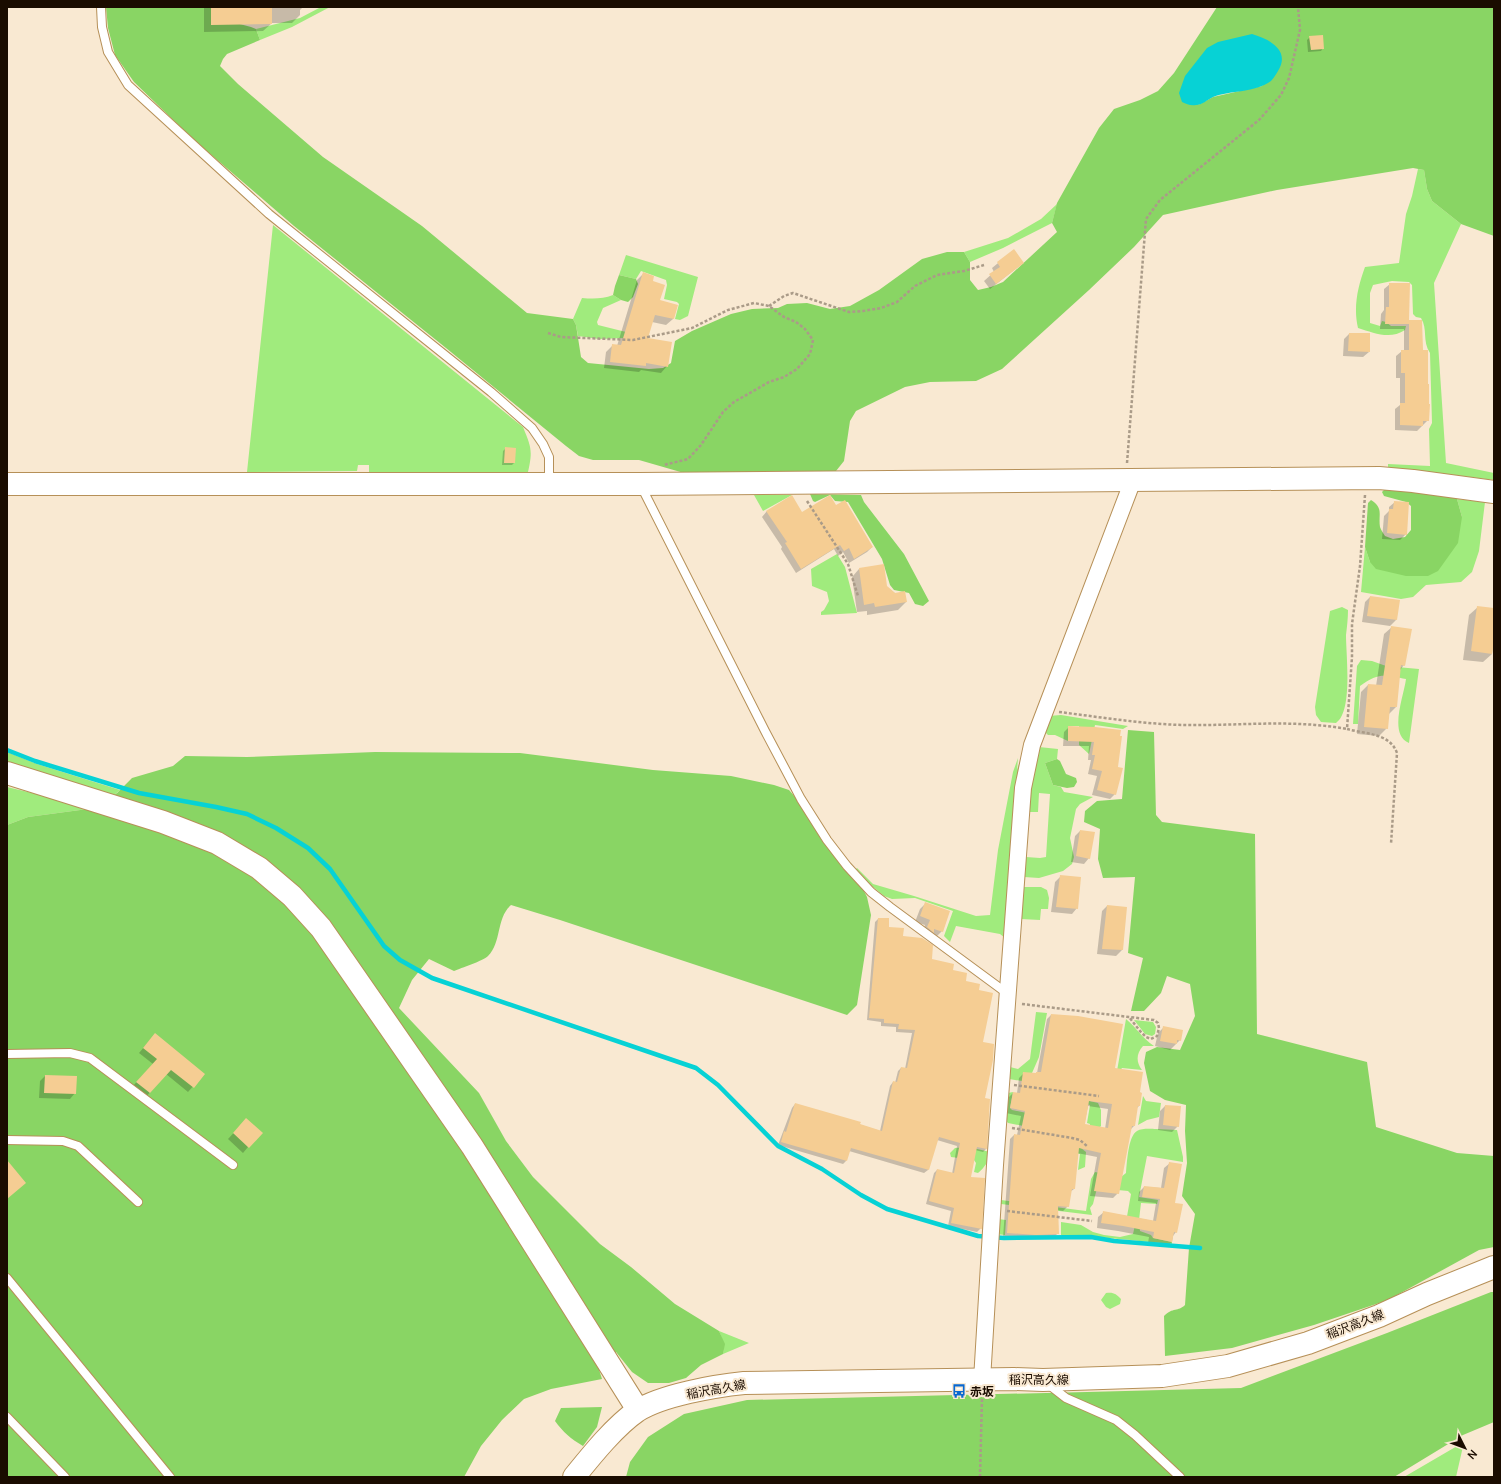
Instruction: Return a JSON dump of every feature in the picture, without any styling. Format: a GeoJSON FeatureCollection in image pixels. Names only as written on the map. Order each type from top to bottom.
{"type":"FeatureCollection","features":[{"type":"Feature","properties":{"kind":"street"},"geometry":{"type":"LineString","coordinates":[[7,484],[640,484],[1366,478],[1414,481],[1494,492]]}},
{"type":"Feature","properties":{"kind":"street"},"geometry":{"type":"LineString","coordinates":[[982,1380],[998,1125],[1023,788],[1032,745],[1129,480]]}},
{"type":"Feature","properties":{"kind":"street"},"geometry":{"type":"LineString","coordinates":[[7,773],[163,822],[217,843],[259,868],[292,896],[321,928],[472,1146],[638,1410]]}},
{"type":"Feature","properties":{"kind":"street","name":"稲沢高久線"},"geometry":{"type":"LineString","coordinates":[[574,1477],[616,1429],[638,1410],[661,1400],[691,1392],[724,1385],[744,1383],[1043,1380],[1162,1376],[1228,1366],[1308,1342],[1379,1316],[1494,1267]]}},
{"type":"Feature","properties":{"kind":"lane"},"geometry":{"type":"LineString","coordinates":[[101,7],[102,27],[108,52],[128,85],[269,214],[532,428],[543,444],[549,457],[549,484]]}},
{"type":"Feature","properties":{"kind":"lane"},"geometry":{"type":"LineString","coordinates":[[640,484],[768,737],[801,799],[827,840],[847,866],[871,892],[1008,999]]}},
{"type":"Feature","properties":{"kind":"lane"},"geometry":{"type":"LineString","coordinates":[[7,1054],[70,1053],[90,1058],[233,1165]]}},
{"type":"Feature","properties":{"kind":"lane"},"geometry":{"type":"LineString","coordinates":[[7,1140],[63,1141],[78,1146],[138,1202]]}},
{"type":"Feature","properties":{"kind":"lane"},"geometry":{"type":"LineString","coordinates":[[7,1278],[170,1477]]}},
{"type":"Feature","properties":{"kind":"lane"},"geometry":{"type":"LineString","coordinates":[[1043,1380],[1066,1398],[1116,1420],[1135,1435],[1180,1477]]}},
{"type":"Feature","properties":{"kind":"lane"},"geometry":{"type":"LineString","coordinates":[[7,1417],[65,1477]]}},
{"type":"Feature","properties":{"kind":"path"},"geometry":{"type":"LineString","coordinates":[[1129,480],[1146,219],[1160,200],[1258,120],[1281,95],[1289,78],[1300,30],[1298,7]]}},
{"type":"Feature","properties":{"kind":"path"},"geometry":{"type":"LineString","coordinates":[[769,306],[784,296],[793,293],[849,312],[881,308],[897,302],[915,286],[937,275],[964,271],[984,265]]}},
{"type":"Feature","properties":{"kind":"path"},"geometry":{"type":"LineString","coordinates":[[548,333],[561,337],[633,340],[692,328],[728,310],[754,303],[769,306],[805,329],[813,340],[810,354],[797,369],[784,377],[769,382],[734,402],[723,412],[702,445],[688,459],[671,464],[658,465]]}},
{"type":"Feature","properties":{"kind":"path"},"geometry":{"type":"LineString","coordinates":[[1348,729],[1352,657],[1352,624],[1360,566],[1366,478]]}},
{"type":"Feature","properties":{"kind":"path"},"geometry":{"type":"LineString","coordinates":[[795,482],[848,564],[858,596]]}},
{"type":"Feature","properties":{"kind":"path"},"geometry":{"type":"LineString","coordinates":[[1045,711],[1158,724],[1305,724],[1348,729],[1379,736],[1394,746],[1397,753],[1391,844]]}},
{"type":"Feature","properties":{"kind":"path"},"geometry":{"type":"LineString","coordinates":[[1008,999],[1154,1020],[1158,1023],[1159,1028],[1157,1036],[1151,1039],[1146,1037],[1129,1017]]}},
{"type":"Feature","properties":{"kind":"path"},"geometry":{"type":"LineString","coordinates":[[1001,1084],[1099,1096]]}},
{"type":"Feature","properties":{"kind":"path"},"geometry":{"type":"LineString","coordinates":[[998,1125],[1072,1138],[1080,1140],[1088,1147]]}},
{"type":"Feature","properties":{"kind":"path"},"geometry":{"type":"LineString","coordinates":[[993,1210],[1092,1221]]}},
{"type":"Feature","properties":{"kind":"path"},"geometry":{"type":"LineString","coordinates":[[980,1477],[982,1380]]}},
{"type":"Feature","properties":{"kind":"green space"},"geometry":{"type":"Polygon","coordinates":[[[106,7],[212,7],[221,19],[256,29],[260,40],[227,54],[220,66],[238,84],[323,157],[422,226],[527,313],[573,319],[576,325],[581,357],[588,363],[649,369],[663,368],[671,363],[675,341],[692,331],[731,314],[752,309],[778,308],[787,304],[807,303],[830,309],[850,306],[879,290],[922,259],[947,252],[964,252],[970,262],[970,280],[978,290],[1003,282],[1057,232],[1052,223],[1057,203],[1099,128],[1114,109],[1140,100],[1158,91],[1174,73],[1217,7],[1494,7],[1494,236],[1461,224],[1432,201],[1427,189],[1424,170],[1413,168],[1277,190],[1163,215],[1134,247],[1002,369],[976,381],[930,382],[905,387],[856,411],[850,421],[844,461],[836,471],[824,476],[691,475],[639,460],[593,460],[579,456],[294,226],[194,140],[134,82],[115,55],[108,28],[106,7]],[[1281,54],[1198,105],[1213,97],[1262,86],[1281,54]]]}},
{"type":"Feature","properties":{"kind":"green space"},"geometry":{"type":"Polygon","coordinates":[[[321,7],[330,7],[292,27],[260,40],[256,29],[300,18],[321,7]]]}},
{"type":"Feature","properties":{"kind":"green space"},"geometry":{"type":"Polygon","coordinates":[[[1418,169],[1424,170],[1427,189],[1432,201],[1461,224],[1434,283],[1446,463],[1494,473],[1494,480],[1446,474],[1388,470],[1388,464],[1430,466],[1429,429],[1432,423],[1430,353],[1426,344],[1423,322],[1421,318],[1416,317],[1413,314],[1412,285],[1409,282],[1392,281],[1373,285],[1370,293],[1370,323],[1380,326],[1382,321],[1391,326],[1406,326],[1405,330],[1399,333],[1394,335],[1382,335],[1358,328],[1356,304],[1358,289],[1365,267],[1399,263],[1406,214],[1418,169]]]}},
{"type":"Feature","properties":{"kind":"green space"},"geometry":{"type":"Polygon","coordinates":[[[1057,204],[1052,223],[1003,248],[970,262],[964,252],[1008,238],[1041,219],[1057,204]]]}},
{"type":"Feature","properties":{"kind":"green space"},"geometry":{"type":"Polygon","coordinates":[[[273,225],[523,427],[528,439],[531,453],[528,472],[369,472],[369,465],[358,465],[357,471],[247,472],[273,225]]]}},
{"type":"Feature","properties":{"kind":"green space"},"geometry":{"type":"Polygon","coordinates":[[[626,255],[698,277],[688,316],[680,320],[675,319],[679,304],[677,302],[664,299],[667,285],[666,280],[641,271],[636,279],[619,275],[626,255]]]}},
{"type":"Feature","properties":{"kind":"green space"},"geometry":{"type":"Polygon","coordinates":[[[619,275],[636,279],[638,284],[633,297],[628,302],[613,295],[619,275]]]}},
{"type":"Feature","properties":{"kind":"green space"},"geometry":{"type":"Polygon","coordinates":[[[613,295],[621,300],[603,308],[597,322],[598,325],[626,332],[625,338],[599,339],[578,336],[573,319],[582,298],[590,299],[613,295]]]}},
{"type":"Feature","properties":{"kind":"green space"},"geometry":{"type":"Polygon","coordinates":[[[1386,488],[1447,495],[1457,499],[1462,517],[1458,543],[1438,571],[1428,576],[1406,576],[1376,569],[1370,562],[1365,547],[1368,503],[1371,500],[1378,506],[1380,512],[1380,527],[1385,536],[1393,539],[1405,537],[1411,530],[1411,506],[1406,502],[1384,496],[1382,492],[1386,488]]]}},
{"type":"Feature","properties":{"kind":"green space"},"geometry":{"type":"Polygon","coordinates":[[[810,494],[861,495],[864,502],[904,554],[929,601],[923,606],[915,604],[909,593],[894,590],[890,585],[882,559],[848,502],[835,501],[830,495],[815,502],[810,494]]]}},
{"type":"Feature","properties":{"kind":"green space"},"geometry":{"type":"Polygon","coordinates":[[[754,495],[792,495],[763,511],[754,495]]]}},
{"type":"Feature","properties":{"kind":"green space"},"geometry":{"type":"Polygon","coordinates":[[[1457,499],[1485,502],[1479,551],[1472,572],[1461,582],[1426,585],[1413,597],[1401,599],[1361,592],[1365,547],[1370,562],[1462,517],[1457,499]]]}},
{"type":"Feature","properties":{"kind":"green space"},"geometry":{"type":"Polygon","coordinates":[[[837,554],[845,567],[857,613],[821,615],[821,612],[824,610],[829,601],[827,592],[812,586],[811,569],[837,554]]]}},
{"type":"Feature","properties":{"kind":"green space"},"geometry":{"type":"Polygon","coordinates":[[[1342,607],[1348,610],[1346,635],[1347,696],[1345,707],[1341,717],[1336,723],[1321,722],[1316,715],[1315,707],[1330,611],[1342,607]]]}},
{"type":"Feature","properties":{"kind":"green space"},"geometry":{"type":"Polygon","coordinates":[[[1361,660],[1372,661],[1386,666],[1419,669],[1409,743],[1399,732],[1398,723],[1406,679],[1393,676],[1382,676],[1372,678],[1360,686],[1358,724],[1353,724],[1357,666],[1361,660]]]}},
{"type":"Feature","properties":{"kind":"green space"},"geometry":{"type":"Polygon","coordinates":[[[1061,715],[1128,726],[1123,729],[1095,725],[1089,754],[1079,745],[1079,726],[1068,726],[1068,741],[1055,735],[1048,735],[1044,731],[1048,716],[1061,715]]]}},
{"type":"Feature","properties":{"kind":"green space"},"geometry":{"type":"Polygon","coordinates":[[[1128,730],[1154,732],[1156,815],[1162,822],[1255,834],[1257,1034],[1367,1062],[1376,1127],[1457,1153],[1494,1156],[1494,1247],[1479,1250],[1388,1300],[1314,1325],[1232,1348],[1165,1356],[1164,1316],[1170,1311],[1185,1305],[1189,1248],[1195,1214],[1182,1196],[1187,1163],[1185,1131],[1186,1105],[1165,1100],[1150,1091],[1144,1063],[1146,1052],[1157,1047],[1180,1050],[1195,1016],[1190,984],[1167,976],[1161,993],[1144,1011],[1131,1011],[1143,958],[1128,953],[1135,877],[1103,878],[1098,859],[1100,829],[1084,822],[1085,811],[1097,801],[1122,799],[1128,730]]]}},
{"type":"Feature","properties":{"kind":"green space"},"geometry":{"type":"Polygon","coordinates":[[[1039,747],[1058,749],[1057,759],[1045,763],[1053,785],[1061,787],[1064,792],[1093,797],[1080,804],[1076,809],[1070,838],[1074,857],[1072,864],[1063,871],[1039,878],[1024,877],[1026,857],[1046,857],[1050,794],[1039,793],[1038,812],[1028,812],[1030,781],[1039,747]]]}},
{"type":"Feature","properties":{"kind":"green space"},"geometry":{"type":"Polygon","coordinates":[[[7,752],[37,764],[120,790],[113,796],[7,764],[7,752]]]}},
{"type":"Feature","properties":{"kind":"green space"},"geometry":{"type":"Polygon","coordinates":[[[375,752],[520,753],[653,770],[731,776],[774,785],[789,790],[796,798],[823,842],[863,889],[867,897],[871,915],[857,1005],[847,1015],[511,905],[503,916],[495,944],[488,956],[454,971],[429,959],[412,980],[399,1008],[479,1093],[506,1141],[533,1177],[600,1244],[631,1267],[675,1304],[719,1331],[725,1344],[723,1354],[701,1365],[686,1378],[669,1383],[648,1383],[632,1372],[616,1352],[596,1360],[602,1379],[551,1389],[524,1399],[502,1420],[481,1446],[464,1477],[7,1477],[7,825],[28,817],[95,808],[117,793],[132,778],[173,766],[185,756],[247,757],[375,752]]]}},
{"type":"Feature","properties":{"kind":"green space"},"geometry":{"type":"Polygon","coordinates":[[[1018,758],[1017,770],[1020,761],[1015,788],[1005,938],[1000,934],[956,926],[950,942],[944,936],[953,911],[915,898],[892,899],[884,896],[856,869],[857,868],[873,884],[976,916],[990,915],[998,850],[1013,772],[1018,758]]]}},
{"type":"Feature","properties":{"kind":"green space"},"geometry":{"type":"Polygon","coordinates":[[[1057,759],[1060,761],[1066,774],[1076,778],[1077,782],[1074,787],[1067,788],[1053,785],[1045,763],[1057,759]]]}},
{"type":"Feature","properties":{"kind":"green space"},"geometry":{"type":"Polygon","coordinates":[[[7,787],[95,808],[28,817],[7,825],[7,787]]]}},
{"type":"Feature","properties":{"kind":"green space"},"geometry":{"type":"Polygon","coordinates":[[[1022,887],[1041,887],[1047,890],[1049,898],[1048,909],[1041,909],[1040,920],[1021,919],[1022,887]]]}},
{"type":"Feature","properties":{"kind":"green space"},"geometry":{"type":"Polygon","coordinates":[[[1036,1012],[1047,1013],[1039,1057],[1032,1073],[1022,1081],[1009,1079],[1010,1067],[1018,1069],[1030,1059],[1036,1012]]]}},
{"type":"Feature","properties":{"kind":"green space"},"geometry":{"type":"Polygon","coordinates":[[[1126,1019],[1154,1046],[1143,1046],[1139,1052],[1138,1061],[1142,1070],[1122,1068],[1120,1071],[1117,1071],[1126,1019]]]}},
{"type":"Feature","properties":{"kind":"green space"},"geometry":{"type":"Polygon","coordinates":[[[1134,1020],[1153,1022],[1156,1027],[1155,1034],[1152,1036],[1145,1034],[1134,1020]]]}},
{"type":"Feature","properties":{"kind":"green space"},"geometry":{"type":"Polygon","coordinates":[[[1013,1092],[1010,1108],[1012,1110],[1051,1118],[1048,1131],[1008,1123],[1004,1118],[1008,1093],[1013,1092]]]}},
{"type":"Feature","properties":{"kind":"green space"},"geometry":{"type":"Polygon","coordinates":[[[1143,1096],[1146,1101],[1161,1103],[1159,1117],[1147,1120],[1138,1125],[1143,1096]]]}},
{"type":"Feature","properties":{"kind":"green space"},"geometry":{"type":"Polygon","coordinates":[[[1081,1099],[1098,1103],[1101,1110],[1101,1126],[1087,1140],[1090,1124],[1087,1123],[1090,1105],[1081,1103],[1081,1099]]]}},
{"type":"Feature","properties":{"kind":"green space"},"geometry":{"type":"Polygon","coordinates":[[[1141,1129],[1177,1130],[1183,1162],[1147,1156],[1139,1197],[1158,1200],[1157,1204],[1141,1203],[1139,1220],[1140,1231],[1151,1235],[1153,1238],[1172,1242],[1172,1244],[1103,1237],[1061,1235],[1061,1222],[1081,1225],[1093,1232],[1104,1235],[1120,1237],[1133,1234],[1135,1225],[1126,1222],[1131,1194],[1128,1191],[1097,1188],[1093,1204],[1090,1208],[1092,1215],[1001,1204],[1001,1200],[1086,1211],[1091,1179],[1095,1172],[1121,1177],[1126,1173],[1128,1150],[1132,1138],[1137,1131],[1141,1129]]]}},
{"type":"Feature","properties":{"kind":"green space"},"geometry":{"type":"Polygon","coordinates":[[[1076,1144],[1086,1152],[1085,1167],[1078,1170],[1080,1154],[1043,1151],[1076,1144]]]}},
{"type":"Feature","properties":{"kind":"green space"},"geometry":{"type":"Polygon","coordinates":[[[969,1147],[990,1152],[986,1164],[978,1173],[974,1172],[976,1163],[974,1160],[951,1157],[950,1153],[955,1148],[969,1147]]]}},
{"type":"Feature","properties":{"kind":"green space"},"geometry":{"type":"Polygon","coordinates":[[[998,1219],[1006,1220],[1005,1235],[996,1234],[998,1219]]]}},
{"type":"Feature","properties":{"kind":"green space"},"geometry":{"type":"Polygon","coordinates":[[[1494,1292],[1494,1422],[1463,1435],[1394,1477],[626,1477],[630,1462],[648,1437],[684,1414],[747,1400],[1241,1388],[1494,1292]]]}},
{"type":"Feature","properties":{"kind":"green space"},"geometry":{"type":"Polygon","coordinates":[[[1106,1293],[1113,1293],[1118,1296],[1121,1299],[1120,1304],[1110,1309],[1106,1307],[1101,1300],[1106,1293]]]}},
{"type":"Feature","properties":{"kind":"green space"},"geometry":{"type":"Polygon","coordinates":[[[719,1331],[749,1343],[723,1354],[724,1344],[719,1331]]]}},
{"type":"Feature","properties":{"kind":"green space"},"geometry":{"type":"Polygon","coordinates":[[[602,1407],[597,1427],[583,1446],[561,1429],[555,1421],[561,1408],[602,1407]]]}},
{"type":"Feature","properties":{"kind":"green space"},"geometry":{"type":"Polygon","coordinates":[[[1464,1442],[1456,1477],[1404,1477],[1464,1442]]]}},
{"type":"Feature","properties":{"kind":"water"},"geometry":{"type":"Polygon","coordinates":[[[1252,34],[1271,42],[1280,51],[1282,57],[1281,64],[1271,81],[1258,88],[1213,97],[1198,105],[1190,105],[1182,102],[1179,93],[1185,76],[1207,48],[1218,42],[1252,34]]]}},
{"type":"Feature","properties":{"kind":"building"},"geometry":{"type":"Polygon","coordinates":[[[211,7],[272,7],[272,24],[211,25],[211,7]]]}},
{"type":"Feature","properties":{"kind":"building"},"geometry":{"type":"Polygon","coordinates":[[[1323,35],[1324,49],[1311,50],[1309,36],[1323,35]]]}},
{"type":"Feature","properties":{"kind":"building"},"geometry":{"type":"Polygon","coordinates":[[[1014,249],[1024,263],[996,284],[989,274],[1000,267],[997,262],[1014,249]]]}},
{"type":"Feature","properties":{"kind":"building"},"geometry":{"type":"Polygon","coordinates":[[[643,272],[654,276],[653,281],[665,285],[660,300],[678,305],[674,319],[655,315],[648,338],[672,342],[668,367],[646,363],[646,366],[610,362],[612,344],[621,345],[643,272]]]}},
{"type":"Feature","properties":{"kind":"building"},"geometry":{"type":"Polygon","coordinates":[[[1389,283],[1410,283],[1409,320],[1422,320],[1423,350],[1428,350],[1428,384],[1430,404],[1429,421],[1423,421],[1423,426],[1400,425],[1400,403],[1405,403],[1405,373],[1401,373],[1401,350],[1409,350],[1409,324],[1385,324],[1386,307],[1389,307],[1389,283]]]}},
{"type":"Feature","properties":{"kind":"building"},"geometry":{"type":"Polygon","coordinates":[[[1349,333],[1370,333],[1370,352],[1348,351],[1349,333]]]}},
{"type":"Feature","properties":{"kind":"building"},"geometry":{"type":"Polygon","coordinates":[[[505,447],[516,448],[515,463],[504,463],[505,447]]]}},
{"type":"Feature","properties":{"kind":"building"},"geometry":{"type":"Polygon","coordinates":[[[792,495],[802,512],[830,495],[836,505],[845,500],[873,547],[854,559],[849,548],[844,551],[840,545],[801,569],[785,543],[787,542],[766,511],[792,495]]]}},
{"type":"Feature","properties":{"kind":"building"},"geometry":{"type":"Polygon","coordinates":[[[1394,501],[1409,502],[1407,535],[1387,533],[1389,509],[1393,509],[1394,501]]]}},
{"type":"Feature","properties":{"kind":"building"},"geometry":{"type":"Polygon","coordinates":[[[884,564],[887,586],[895,593],[905,591],[907,602],[875,607],[874,603],[864,605],[859,568],[884,564]]]}},
{"type":"Feature","properties":{"kind":"building"},"geometry":{"type":"Polygon","coordinates":[[[1370,596],[1400,600],[1397,620],[1367,616],[1370,596]]]}},
{"type":"Feature","properties":{"kind":"building"},"geometry":{"type":"Polygon","coordinates":[[[1477,606],[1494,608],[1494,643],[1492,654],[1471,651],[1477,606]]]}},
{"type":"Feature","properties":{"kind":"building"},"geometry":{"type":"Polygon","coordinates":[[[1391,626],[1412,629],[1405,666],[1401,665],[1397,707],[1390,707],[1388,729],[1364,727],[1368,684],[1382,685],[1391,626]]]}},
{"type":"Feature","properties":{"kind":"building"},"geometry":{"type":"Polygon","coordinates":[[[1068,726],[1121,730],[1120,736],[1122,736],[1118,767],[1123,768],[1116,795],[1097,790],[1102,771],[1092,769],[1095,755],[1092,755],[1094,742],[1068,741],[1068,726]]]}},
{"type":"Feature","properties":{"kind":"building"},"geometry":{"type":"Polygon","coordinates":[[[1080,830],[1095,832],[1090,859],[1076,856],[1080,830]]]}},
{"type":"Feature","properties":{"kind":"building"},"geometry":{"type":"Polygon","coordinates":[[[1060,875],[1081,877],[1078,909],[1056,907],[1060,875]]]}},
{"type":"Feature","properties":{"kind":"building"},"geometry":{"type":"Polygon","coordinates":[[[925,902],[950,911],[943,932],[934,929],[934,933],[927,927],[930,920],[920,916],[925,902]]]}},
{"type":"Feature","properties":{"kind":"building"},"geometry":{"type":"Polygon","coordinates":[[[1107,905],[1127,907],[1123,950],[1102,949],[1107,905]]]}},
{"type":"Feature","properties":{"kind":"building"},"geometry":{"type":"Polygon","coordinates":[[[878,918],[889,918],[889,927],[904,928],[903,936],[922,938],[933,945],[932,959],[954,964],[953,970],[967,973],[966,981],[980,984],[979,990],[993,993],[983,1042],[994,1044],[993,1060],[985,1098],[990,1099],[987,1149],[977,1147],[971,1177],[985,1178],[982,1229],[951,1223],[954,1208],[929,1201],[937,1169],[954,1173],[960,1143],[939,1137],[929,1170],[851,1148],[847,1161],[781,1142],[784,1131],[786,1132],[795,1103],[861,1122],[860,1124],[882,1131],[893,1081],[897,1082],[901,1067],[907,1068],[915,1030],[898,1029],[899,1024],[884,1023],[884,1019],[869,1018],[878,918]]]}},
{"type":"Feature","properties":{"kind":"building"},"geometry":{"type":"Polygon","coordinates":[[[1051,1014],[1078,1016],[1123,1024],[1115,1068],[1143,1072],[1140,1092],[1142,1093],[1140,1106],[1138,1106],[1135,1126],[1132,1126],[1119,1194],[1094,1191],[1101,1153],[1079,1148],[1075,1189],[1072,1189],[1069,1207],[1058,1206],[1059,1234],[1036,1235],[1007,1233],[1014,1134],[1020,1135],[1025,1111],[1010,1108],[1013,1092],[1020,1093],[1023,1072],[1041,1072],[1051,1014]],[[1089,1101],[1085,1124],[1108,1128],[1112,1104],[1089,1101]]]}},
{"type":"Feature","properties":{"kind":"building"},"geometry":{"type":"Polygon","coordinates":[[[1163,1026],[1183,1030],[1181,1041],[1177,1040],[1177,1044],[1160,1041],[1163,1026]]]}},
{"type":"Feature","properties":{"kind":"building"},"geometry":{"type":"Polygon","coordinates":[[[155,1033],[205,1074],[194,1088],[171,1070],[150,1093],[136,1082],[157,1059],[143,1048],[155,1033]]]}},
{"type":"Feature","properties":{"kind":"building"},"geometry":{"type":"Polygon","coordinates":[[[45,1075],[77,1076],[76,1094],[44,1093],[45,1075]]]}},
{"type":"Feature","properties":{"kind":"building"},"geometry":{"type":"Polygon","coordinates":[[[1165,1105],[1181,1106],[1179,1127],[1163,1125],[1165,1105]]]}},
{"type":"Feature","properties":{"kind":"building"},"geometry":{"type":"Polygon","coordinates":[[[246,1118],[263,1133],[249,1148],[233,1133],[246,1118]]]}},
{"type":"Feature","properties":{"kind":"building"},"geometry":{"type":"Polygon","coordinates":[[[7,1160],[26,1183],[7,1199],[7,1160]]]}},
{"type":"Feature","properties":{"kind":"building"},"geometry":{"type":"Polygon","coordinates":[[[1169,1162],[1182,1164],[1175,1203],[1183,1204],[1177,1233],[1174,1232],[1172,1242],[1153,1238],[1154,1232],[1101,1223],[1103,1211],[1156,1221],[1160,1199],[1142,1197],[1144,1186],[1164,1188],[1169,1162]]]}},
{"type":"Feature","properties":{"kind":"waterway"},"geometry":{"type":"LineString","coordinates":[[7,750],[35,761],[139,793],[247,814],[276,828],[308,848],[330,869],[384,946],[400,960],[432,978],[696,1068],[718,1085],[778,1146],[822,1169],[861,1195],[887,1209],[978,1236],[1004,1238],[1091,1237],[1114,1241],[1200,1248]]}},
{"type":"Feature","properties":{"kind":"place","name":"赤坂"},"geometry":{"type":"Point","coordinates":[959,1391]}}]}
